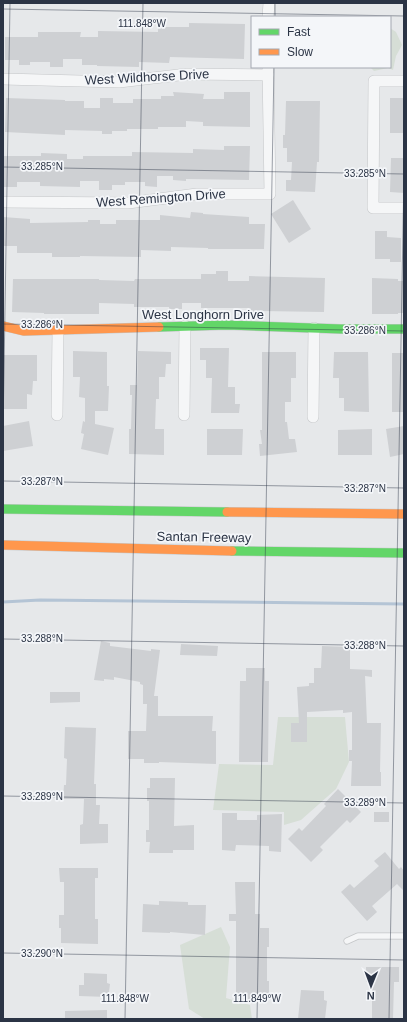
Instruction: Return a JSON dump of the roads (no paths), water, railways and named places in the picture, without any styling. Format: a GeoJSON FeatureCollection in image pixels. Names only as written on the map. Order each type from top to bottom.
{"type":"FeatureCollection","features":[{"type":"Feature","properties":{"kind":"main road","name":"West Longhorn Drive"},"geometry":{"type":"LineString","coordinates":[[3,326],[24,331],[227,325],[404,329]]}},
{"type":"Feature","properties":{"kind":"main road"},"geometry":{"type":"LineString","coordinates":[[9,500],[79,510]]}},
{"type":"Feature","properties":{"kind":"main road","name":"Santan Freeway"},"geometry":{"type":"LineString","coordinates":[[3,509],[404,514]]}},
{"type":"Feature","properties":{"kind":"main road","name":"Santan Freeway"},"geometry":{"type":"LineString","coordinates":[[3,545],[404,553]]}},
{"type":"Feature","properties":{"kind":"main road"},"geometry":{"type":"LineString","coordinates":[[3,548],[40,546]]}},
{"type":"Feature","properties":{"kind":"street"},"geometry":{"type":"LineString","coordinates":[[268,16],[269,3]]}},
{"type":"Feature","properties":{"kind":"street","name":"West Wildhorse Drive"},"geometry":{"type":"LineString","coordinates":[[3,79],[119,82],[187,74],[268,71]]}},
{"type":"Feature","properties":{"kind":"street","name":"West Remington Drive"},"geometry":{"type":"LineString","coordinates":[[3,202],[128,203],[197,194],[270,194],[268,71]]}},
{"type":"Feature","properties":{"kind":"street"},"geometry":{"type":"LineString","coordinates":[[404,81],[374,81],[373,208],[404,208]]}},
{"type":"Feature","properties":{"kind":"street"},"geometry":{"type":"LineString","coordinates":[[184,415],[185,326]]}},
{"type":"Feature","properties":{"kind":"street"},"geometry":{"type":"LineString","coordinates":[[313,417],[314,328]]}},
{"type":"Feature","properties":{"kind":"street"},"geometry":{"type":"LineString","coordinates":[[57,415],[58,330]]}},
{"type":"Feature","properties":{"kind":"lane"},"geometry":{"type":"LineString","coordinates":[[347,941],[358,936],[404,936]]}},
{"type":"Feature","properties":{"kind":"waterway"},"geometry":{"type":"LineString","coordinates":[[3,602],[40,600],[404,604]]}}]}
